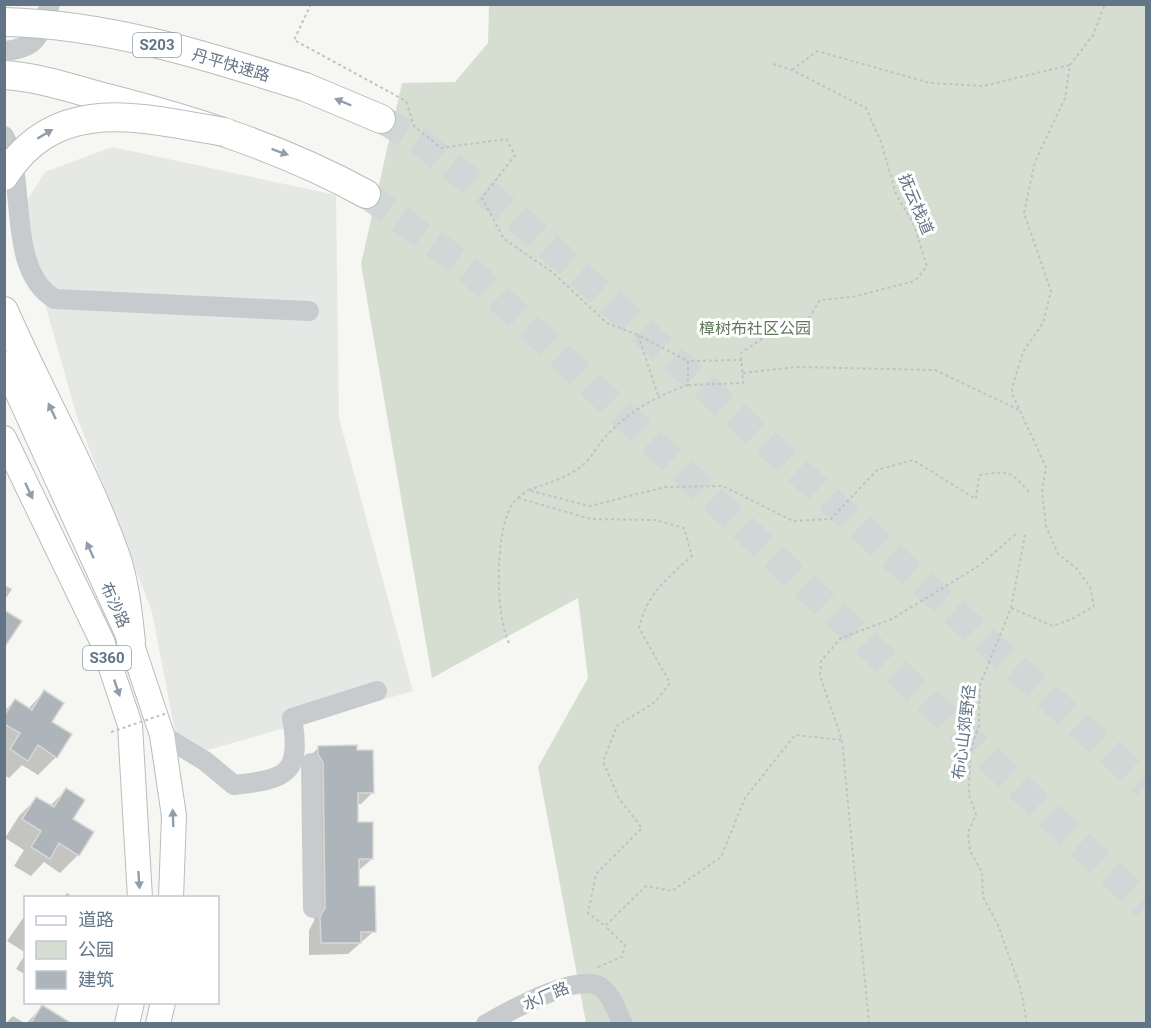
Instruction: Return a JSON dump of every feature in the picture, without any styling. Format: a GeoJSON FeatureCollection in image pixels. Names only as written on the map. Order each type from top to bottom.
{"type":"FeatureCollection","features":[{"type":"Feature","properties":{"kind":"highway"},"geometry":{"type":"LineString","coordinates":[[45,4],[164,32],[238,55],[305,87]]}},
{"type":"Feature","properties":{"kind":"highway","name":"丹平快速路"},"geometry":{"type":"LineString","coordinates":[[4,22],[88,30],[237,65],[305,87],[381,119]]}},
{"type":"Feature","properties":{"kind":"highway"},"geometry":{"type":"LineString","coordinates":[[4,75],[20,76],[76,89],[225,132],[288,154],[366,194]]}},
{"type":"Feature","properties":{"kind":"highway"},"geometry":{"type":"LineString","coordinates":[[4,176],[16,158],[38,138],[68,122],[93,117],[146,119],[225,132]]}},
{"type":"Feature","properties":{"kind":"highway"},"geometry":{"type":"LineString","coordinates":[[4,311],[77,464],[116,558],[126,597],[131,642]]}},
{"type":"Feature","properties":{"kind":"main road","name":"布沙路"},"geometry":{"type":"LineString","coordinates":[[4,363],[131,642],[164,724],[174,816],[171,896]]}},
{"type":"Feature","properties":{"kind":"main road","name":"布沙路"},"geometry":{"type":"LineString","coordinates":[[4,438],[102,641],[130,725],[140,896]]}},
{"type":"Feature","properties":{"kind":"main road"},"geometry":{"type":"LineString","coordinates":[[127,1023],[132,1004]]}},
{"type":"Feature","properties":{"kind":"main road"},"geometry":{"type":"LineString","coordinates":[[158,1023],[163,1004]]}},
{"type":"Feature","properties":{"kind":"street"},"geometry":{"type":"LineString","coordinates":[[4,51],[33,45],[50,4]]}},
{"type":"Feature","properties":{"kind":"street"},"geometry":{"type":"LineString","coordinates":[[4,136],[12,153],[21,232],[26,254],[40,287],[48,295],[55,299],[309,311]]}},
{"type":"Feature","properties":{"kind":"street"},"geometry":{"type":"LineString","coordinates":[[164,724],[234,785],[269,781],[281,775],[294,758],[292,718],[377,691]]}},
{"type":"Feature","properties":{"kind":"street"},"geometry":{"type":"LineString","coordinates":[[311,763],[313,908]]}},
{"type":"Feature","properties":{"kind":"street","name":"水厂路"},"geometry":{"type":"LineString","coordinates":[[486,1023],[561,988],[590,982],[601,987],[623,1023]]}},
{"type":"Feature","properties":{"kind":"path"},"geometry":{"type":"LineString","coordinates":[[311,4],[294,40],[406,101],[414,126],[441,148],[506,139],[515,155],[482,198],[504,239],[552,272],[607,322],[688,361],[742,360],[743,383],[688,385],[658,395],[607,435],[582,467],[557,481],[528,490],[511,504],[499,544],[502,628],[509,643]]}},
{"type":"Feature","properties":{"kind":"path"},"geometry":{"type":"LineString","coordinates":[[1011,608],[1053,626],[1072,619],[1094,606],[1090,587],[1076,568],[1058,554],[1046,526],[1042,492],[1046,466],[1012,388],[1023,352],[1043,323],[1051,291],[1024,213],[1035,162],[1065,98],[1070,65],[1093,35],[1105,4]]}},
{"type":"Feature","properties":{"kind":"path"},"geometry":{"type":"LineString","coordinates":[[792,70],[817,51],[930,83],[984,86],[1070,65]]}},
{"type":"Feature","properties":{"kind":"path","name":"抚云栈道"},"geometry":{"type":"LineString","coordinates":[[742,360],[741,352],[777,329],[809,318],[820,300],[852,297],[915,281],[927,266],[914,225],[896,194],[881,142],[866,108],[792,70],[773,64]]}},
{"type":"Feature","properties":{"kind":"path"},"geometry":{"type":"LineString","coordinates":[[638,335],[658,395]]}},
{"type":"Feature","properties":{"kind":"path"},"geometry":{"type":"LineString","coordinates":[[688,361],[688,385]]}},
{"type":"Feature","properties":{"kind":"path"},"geometry":{"type":"LineString","coordinates":[[743,373],[797,367],[935,370],[1020,410]]}},
{"type":"Feature","properties":{"kind":"path"},"geometry":{"type":"LineString","coordinates":[[528,490],[590,506],[665,487],[723,486],[793,520],[831,519],[877,470],[913,460],[976,499],[979,475],[1004,471],[1014,474],[1029,492]]}},
{"type":"Feature","properties":{"kind":"path"},"geometry":{"type":"LineString","coordinates":[[518,498],[591,519],[655,520],[684,528],[692,556],[666,579],[644,606],[639,628],[670,683],[655,702],[617,726],[603,761],[618,797],[642,828],[596,874],[588,913],[625,945],[622,957],[595,968]]}},
{"type":"Feature","properties":{"kind":"path"},"geometry":{"type":"LineString","coordinates":[[869,1023],[843,740],[820,676],[821,661],[841,638],[892,619],[980,565],[1017,533]]}},
{"type":"Feature","properties":{"kind":"path","name":"布心山郊野径"},"geometry":{"type":"LineString","coordinates":[[1025,535],[1011,608],[980,685],[980,725],[970,753],[969,795],[976,814],[968,833],[970,851],[982,872],[983,897],[998,925],[1020,990],[1027,1023]]}},
{"type":"Feature","properties":{"kind":"path"},"geometry":{"type":"LineString","coordinates":[[111,732],[164,724]]}},
{"type":"Feature","properties":{"kind":"path"},"geometry":{"type":"LineString","coordinates":[[605,926],[646,886],[672,891],[722,857],[745,798],[795,735],[843,740]]}},
{"type":"Feature","properties":{"kind":"shaded area"},"geometry":{"type":"Polygon","coordinates":[[[112,147],[336,195],[339,418],[413,691],[180,758],[152,612],[77,417],[36,272],[24,205],[45,172],[112,147]]]}},
{"type":"Feature","properties":{"kind":"green space","name":"樟树布社区公园"},"geometry":{"type":"Polygon","coordinates":[[[489,5],[1146,5],[1146,1023],[586,1023],[538,767],[588,678],[578,598],[432,678],[361,264],[402,83],[455,82],[488,43],[489,5]]]}},
{"type":"Feature","properties":{"kind":"building"},"geometry":{"type":"Polygon","coordinates":[[[4,610],[22,621],[4,648],[4,610]]]}},
{"type":"Feature","properties":{"kind":"building"},"geometry":{"type":"Polygon","coordinates":[[[44,690],[64,703],[52,722],[72,734],[57,758],[38,745],[28,761],[10,749],[20,733],[4,724],[4,716],[15,699],[32,710],[44,690]]]}},
{"type":"Feature","properties":{"kind":"building"},"geometry":{"type":"Polygon","coordinates":[[[357,745],[357,750],[373,750],[374,793],[358,793],[358,822],[373,822],[373,859],[359,859],[359,886],[375,886],[376,932],[361,932],[361,943],[321,943],[320,917],[325,908],[323,763],[318,754],[318,746],[357,745]]]}},
{"type":"Feature","properties":{"kind":"building"},"geometry":{"type":"Polygon","coordinates":[[[66,788],[85,800],[73,819],[94,832],[79,856],[59,843],[50,859],[31,847],[41,831],[22,819],[36,797],[54,807],[66,788]]]}},
{"type":"Feature","properties":{"kind":"building"},"geometry":{"type":"Polygon","coordinates":[[[42,1005],[71,1023],[31,1023],[42,1005]]]}},
{"type":"Feature","properties":{"kind":"tunnel"},"geometry":{"type":"LineString","coordinates":[[381,119],[419,141],[515,216],[1146,785]]}},
{"type":"Feature","properties":{"kind":"tunnel"},"geometry":{"type":"LineString","coordinates":[[366,194],[468,269],[1146,906]]}}]}
